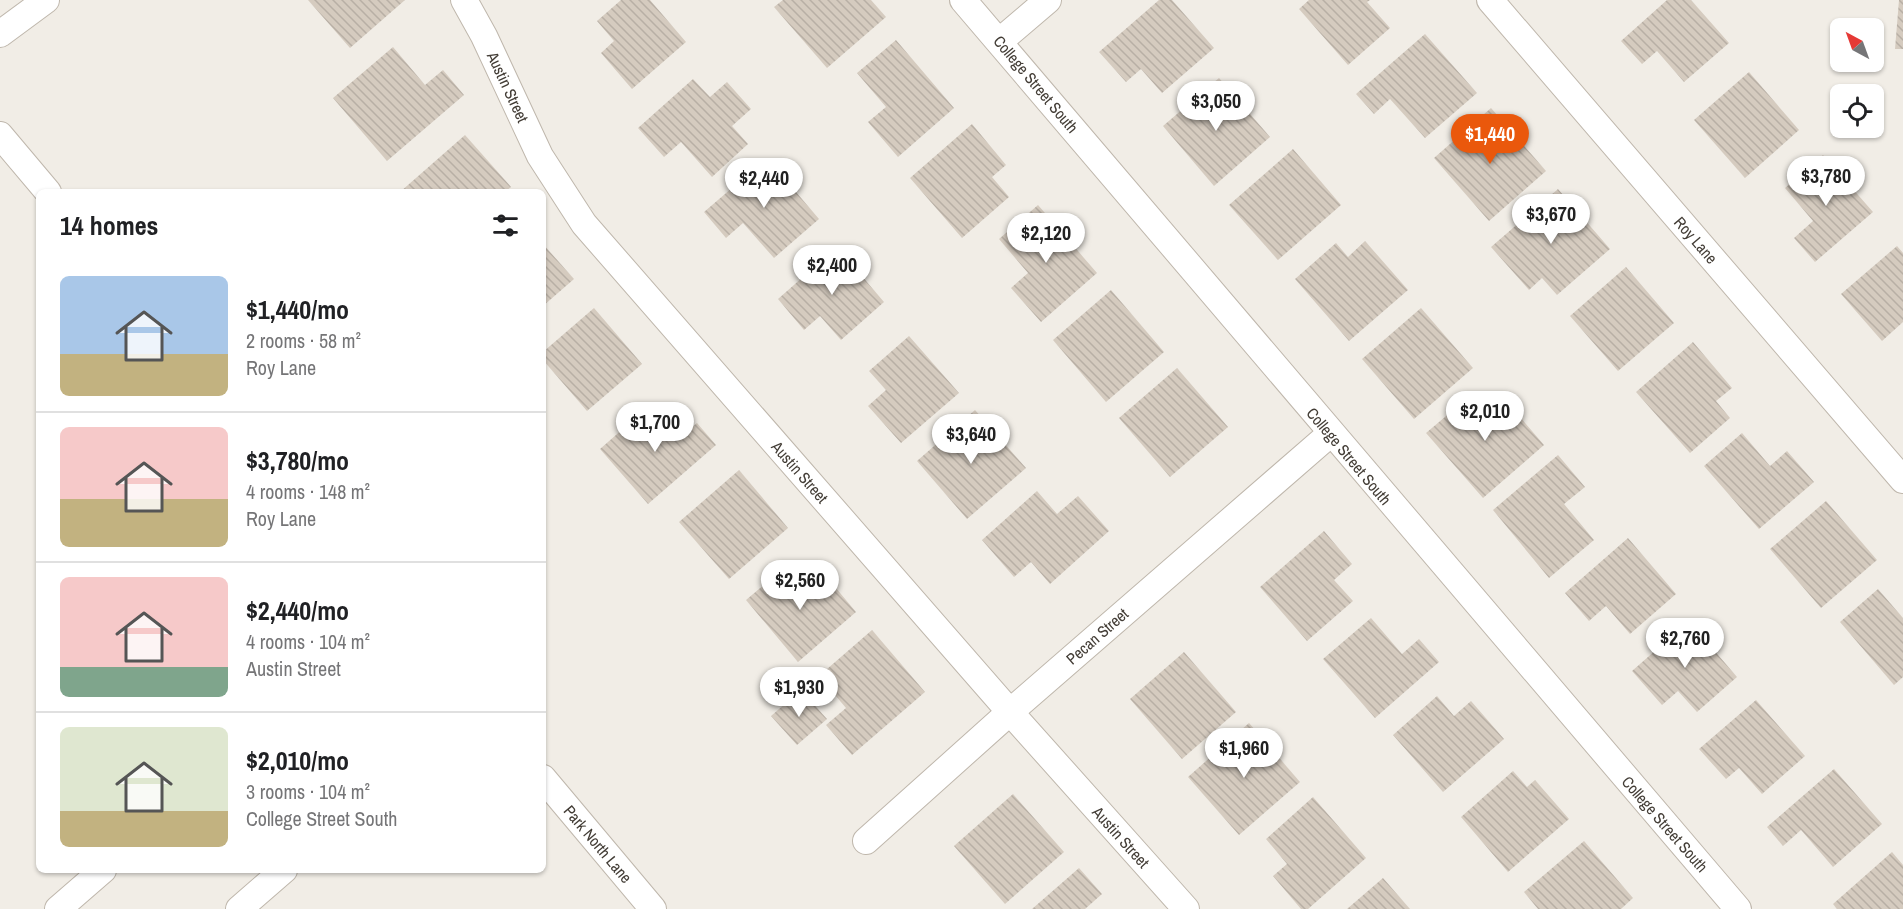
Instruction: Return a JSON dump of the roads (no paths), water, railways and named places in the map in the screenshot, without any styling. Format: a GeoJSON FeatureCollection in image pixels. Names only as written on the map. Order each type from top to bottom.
{"type":"FeatureCollection","features":[{"type":"Feature","properties":{"kind":"street"},"geometry":{"type":"LineString","coordinates":[[0,34],[46,0]]}},
{"type":"Feature","properties":{"kind":"street","name":"Austin Street"},"geometry":{"type":"LineString","coordinates":[[464,0],[484,36],[540,156],[584,224],[1010,712],[1186,909]]}},
{"type":"Feature","properties":{"kind":"street","name":"College Street South"},"geometry":{"type":"LineString","coordinates":[[963,0],[1330,434],[1738,909]]}},
{"type":"Feature","properties":{"kind":"street"},"geometry":{"type":"LineString","coordinates":[[1000,41],[1048,0]]}},
{"type":"Feature","properties":{"kind":"street","name":"Roy Lane"},"geometry":{"type":"LineString","coordinates":[[1490,0],[1903,480]]}},
{"type":"Feature","properties":{"kind":"street"},"geometry":{"type":"LineString","coordinates":[[0,135],[45,189]]}},
{"type":"Feature","properties":{"kind":"street","name":"Pecan Street"},"geometry":{"type":"LineString","coordinates":[[866,841],[1010,712],[1330,434]]}},
{"type":"Feature","properties":{"kind":"street","name":"Park North Lane"},"geometry":{"type":"LineString","coordinates":[[546,782],[653,909]]}},
{"type":"Feature","properties":{"kind":"street"},"geometry":{"type":"LineString","coordinates":[[58,909],[100,873]]}},
{"type":"Feature","properties":{"kind":"street"},"geometry":{"type":"LineString","coordinates":[[239,909],[281,873]]}}]}
